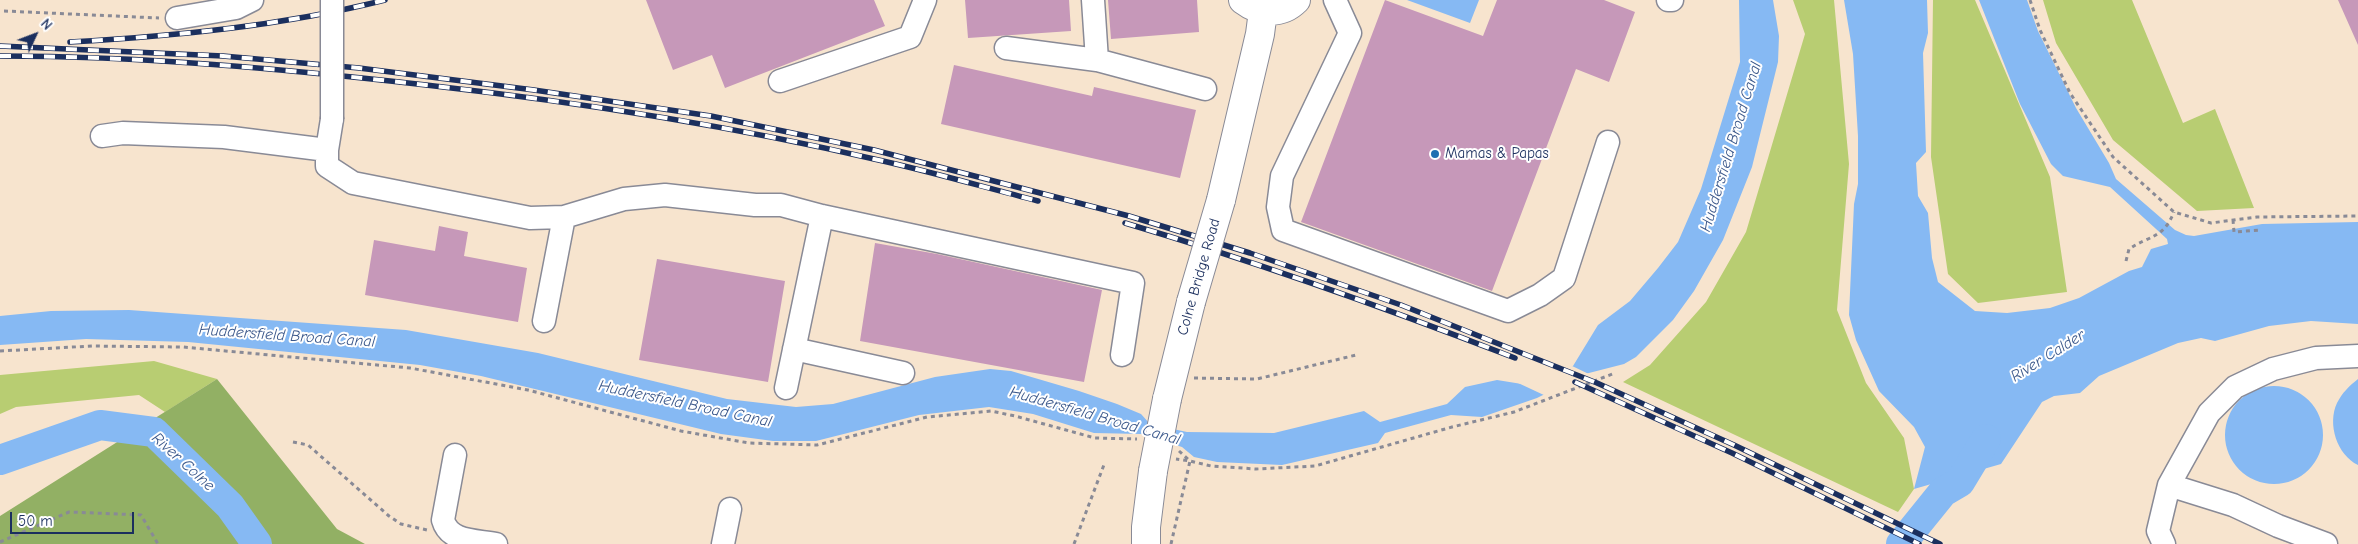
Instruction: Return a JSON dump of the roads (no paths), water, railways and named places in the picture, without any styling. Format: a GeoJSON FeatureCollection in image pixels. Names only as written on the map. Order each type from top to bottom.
{"type":"FeatureCollection","features":[{"type":"Feature","properties":{"kind":"main road","name":"Colne Bridge Road"},"geometry":{"type":"LineString","coordinates":[[1146,544],[1146,527],[1161,464],[1169,391],[1191,302],[1221,200],[1260,34],[1253,5],[1274,11],[1284,8],[1296,0]]}},
{"type":"Feature","properties":{"kind":"street"},"geometry":{"type":"LineString","coordinates":[[177,18],[236,8],[252,0]]}},
{"type":"Feature","properties":{"kind":"street"},"geometry":{"type":"LineString","coordinates":[[332,0],[332,119],[327,150],[327,166],[353,183],[530,218],[564,217],[624,199],[665,195],[755,205],[781,205],[822,216],[1133,283],[1122,355]]}},
{"type":"Feature","properties":{"kind":"street"},"geometry":{"type":"LineString","coordinates":[[780,81],[910,37],[925,0]]}},
{"type":"Feature","properties":{"kind":"street"},"geometry":{"type":"LineString","coordinates":[[1094,0],[1096,60]]}},
{"type":"Feature","properties":{"kind":"street"},"geometry":{"type":"LineString","coordinates":[[1335,0],[1350,33],[1282,176],[1278,207],[1283,230],[1508,311],[1540,295],[1564,278],[1608,142]]}},
{"type":"Feature","properties":{"kind":"street"},"geometry":{"type":"LineString","coordinates":[[1006,48],[1096,60],[1205,89]]}},
{"type":"Feature","properties":{"kind":"street"},"geometry":{"type":"LineString","coordinates":[[102,136],[123,133],[224,137],[327,150]]}},
{"type":"Feature","properties":{"kind":"street"},"geometry":{"type":"LineString","coordinates":[[786,388],[822,216]]}},
{"type":"Feature","properties":{"kind":"street"},"geometry":{"type":"LineString","coordinates":[[544,321],[564,217]]}},
{"type":"Feature","properties":{"kind":"street"},"geometry":{"type":"LineString","coordinates":[[794,349],[903,373]]}},
{"type":"Feature","properties":{"kind":"street"},"geometry":{"type":"LineString","coordinates":[[2164,544],[2158,531],[2169,485],[2209,413],[2235,387],[2273,369],[2316,358],[2358,356]]}},
{"type":"Feature","properties":{"kind":"street"},"geometry":{"type":"LineString","coordinates":[[455,456],[443,520],[445,529],[452,536],[496,544]]}},
{"type":"Feature","properties":{"kind":"street"},"geometry":{"type":"LineString","coordinates":[[2169,485],[2233,505],[2278,526],[2326,544]]}},
{"type":"Feature","properties":{"kind":"street"},"geometry":{"type":"LineString","coordinates":[[723,544],[730,509]]}},
{"type":"Feature","properties":{"kind":"water"},"geometry":{"type":"Polygon","coordinates":[[[1407,0],[1479,0],[1470,23],[1407,0]]]}},
{"type":"Feature","properties":{"kind":"water","name":"Huddersfield Broad Canal"},"geometry":{"type":"Polygon","coordinates":[[[1739,0],[1773,0],[1779,36],[1778,62],[1752,167],[1723,240],[1694,291],[1673,320],[1636,357],[1624,364],[1585,374],[1537,398],[1482,417],[1451,415],[1385,433],[1378,443],[1282,465],[1217,462],[1194,457],[1182,447],[1141,434],[1094,433],[1033,414],[989,407],[919,415],[816,441],[773,441],[721,434],[481,376],[420,365],[188,342],[86,339],[0,345],[0,316],[51,311],[129,310],[406,330],[538,353],[727,399],[796,407],[833,404],[935,377],[990,369],[1011,371],[1079,391],[1141,414],[1150,424],[1187,432],[1274,433],[1364,411],[1380,422],[1447,404],[1465,387],[1497,380],[1528,385],[1573,366],[1598,325],[1630,301],[1678,242],[1701,189],[1740,62],[1739,0]]]}},
{"type":"Feature","properties":{"kind":"water","name":"River Calder"},"geometry":{"type":"Polygon","coordinates":[[[1844,0],[1927,0],[1928,33],[1923,53],[1926,152],[1916,163],[1918,196],[1928,213],[1932,258],[1938,282],[1975,311],[2007,313],[2050,308],[2079,298],[2129,271],[2142,267],[2151,249],[2168,244],[2167,239],[2110,187],[2063,176],[2051,164],[2020,104],[1979,0],[2027,0],[2038,31],[2076,108],[2109,163],[2116,179],[2175,230],[2194,236],[2262,224],[2358,222],[2358,324],[2311,321],[2269,326],[2215,341],[2201,338],[2178,343],[2099,376],[2080,393],[2054,396],[2042,402],[2001,464],[1914,489],[1925,447],[1914,427],[1879,391],[1856,340],[1849,315],[1854,204],[1858,184],[1858,136],[1853,54],[1844,0]]]}},
{"type":"Feature","properties":{"kind":"water"},"geometry":{"type":"Polygon","coordinates":[[[2358,379],[2358,465],[2344,454],[2339,447],[2333,420],[2334,411],[2339,399],[2358,379]]]}},
{"type":"Feature","properties":{"kind":"water"},"geometry":{"type":"Polygon","coordinates":[[[2274,386],[2293,389],[2309,400],[2320,416],[2323,435],[2320,454],[2309,470],[2293,481],[2274,484],[2255,481],[2239,470],[2228,454],[2225,435],[2228,416],[2239,400],[2255,389],[2274,386]]]}},
{"type":"Feature","properties":{"kind":"waterway","name":"River Colne"},"geometry":{"type":"LineString","coordinates":[[0,460],[100,425],[154,432],[230,506],[257,544]]}},
{"type":"Feature","properties":{"kind":"waterway","name":"River Colne"},"geometry":{"type":"LineString","coordinates":[[1901,544],[1943,492],[1960,482],[1986,439]]}},
{"type":"Feature","properties":{"kind":"railway"},"geometry":{"type":"LineString","coordinates":[[70,42],[149,37],[268,23],[307,17],[385,0]]}},
{"type":"Feature","properties":{"kind":"railway"},"geometry":{"type":"LineString","coordinates":[[0,46],[223,56],[359,68],[534,90],[711,116],[874,150],[1129,216],[1250,253],[1401,305],[1597,383],[1734,445],[1940,544]]}},
{"type":"Feature","properties":{"kind":"railway"},"geometry":{"type":"LineString","coordinates":[[0,56],[107,58],[213,64],[373,79],[539,99],[763,135],[915,169],[1038,201]]}},
{"type":"Feature","properties":{"kind":"railway"},"geometry":{"type":"LineString","coordinates":[[1125,223],[1321,286],[1515,358]]}},
{"type":"Feature","properties":{"kind":"railway"},"geometry":{"type":"LineString","coordinates":[[1575,382],[1732,453],[1919,544]]}},
{"type":"Feature","properties":{"kind":"place","name":"Mamas & Papas"},"geometry":{"type":"Point","coordinates":[1435,154]}}]}
